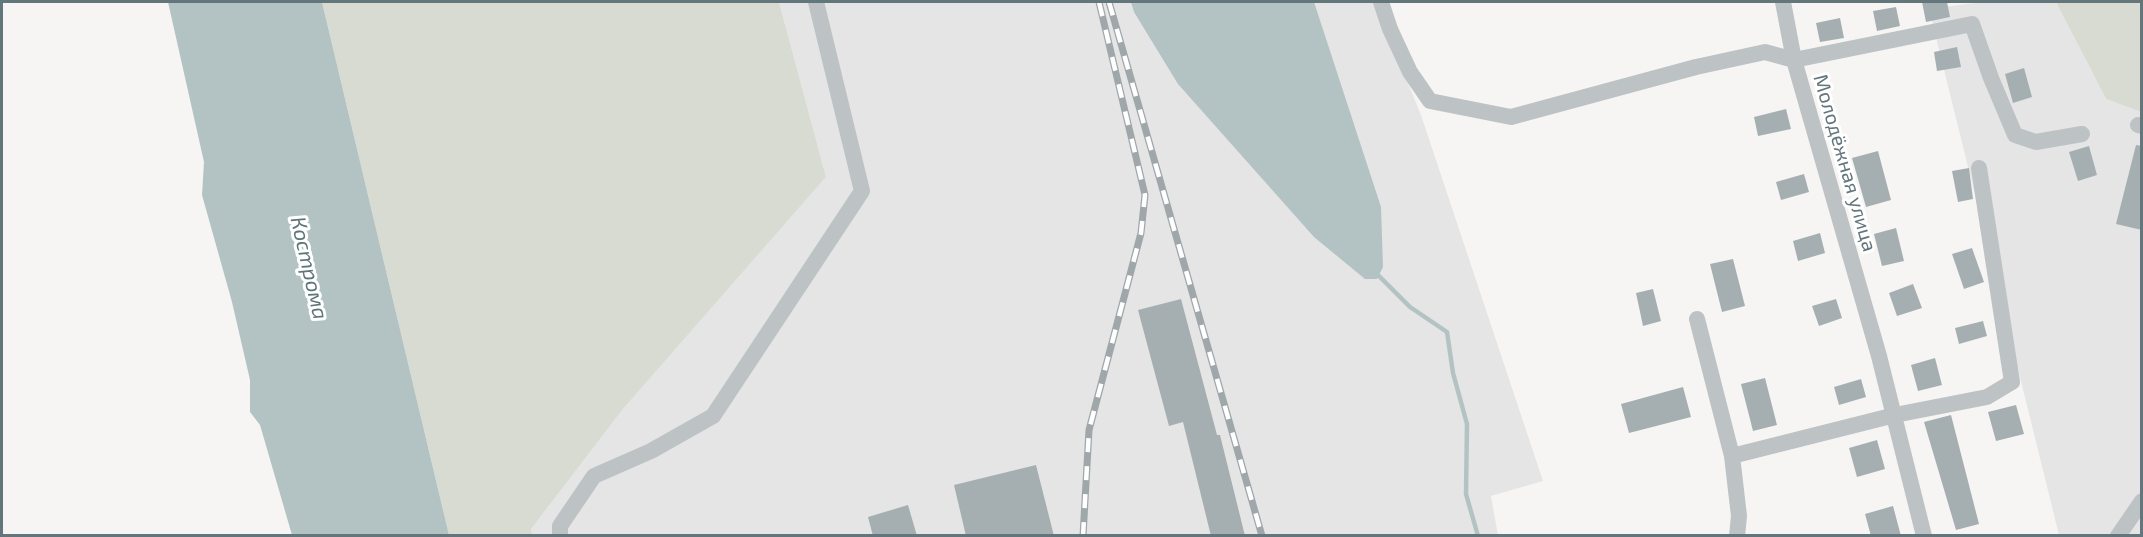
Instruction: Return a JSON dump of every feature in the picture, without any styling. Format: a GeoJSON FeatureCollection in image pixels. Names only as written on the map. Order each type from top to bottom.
{"type":"FeatureCollection","features":[{"type":"Feature","properties":{"kind":"street"},"geometry":{"type":"LineString","coordinates":[[560,536],[560,526],[594,476],[651,451],[713,416],[862,191],[816,2]]}},
{"type":"Feature","properties":{"kind":"street","name":"Молодёжная улица"},"geometry":{"type":"LineString","coordinates":[[1381,2],[1390,29],[1410,72],[1430,101],[1512,117],[1696,67],[1765,52],[1794,60],[1895,415],[1924,536]]}},
{"type":"Feature","properties":{"kind":"street"},"geometry":{"type":"LineString","coordinates":[[1784,2],[1794,60],[1972,24],[1990,78],[2015,135],[2036,142],[2082,134]]}},
{"type":"Feature","properties":{"kind":"street"},"geometry":{"type":"LineString","coordinates":[[1732,456],[1895,415],[1987,398],[2012,382],[1979,168]]}},
{"type":"Feature","properties":{"kind":"street"},"geometry":{"type":"LineString","coordinates":[[1697,319],[1732,456],[1739,516],[1737,536]]}},
{"type":"Feature","properties":{"kind":"street"},"geometry":{"type":"LineString","coordinates":[[2118,536],[2142,501]]}},
{"type":"Feature","properties":{"kind":"shaded area"},"geometry":{"type":"Polygon","coordinates":[[[322,2],[779,2],[826,177],[623,409],[531,529],[532,535],[449,535],[322,2]]]}},
{"type":"Feature","properties":{"kind":"shaded area"},"geometry":{"type":"Polygon","coordinates":[[[779,2],[1375,2],[1421,115],[1543,481],[1491,496],[1498,536],[532,536],[531,529],[623,409],[826,177],[779,2]]]}},
{"type":"Feature","properties":{"kind":"shaded area"},"geometry":{"type":"Polygon","coordinates":[[[1982,2],[2056,2],[2106,99],[2141,112],[2141,535],[2059,535],[1929,9],[1982,2]]]}},
{"type":"Feature","properties":{"kind":"shaded area"},"geometry":{"type":"Polygon","coordinates":[[[2056,2],[2141,2],[2141,112],[2106,99],[2056,2]]]}},
{"type":"Feature","properties":{"kind":"water","name":"Кострома"},"geometry":{"type":"Polygon","coordinates":[[[168,2],[322,2],[449,535],[292,535],[260,425],[250,412],[250,380],[232,302],[202,195],[204,162],[168,2]]]}},
{"type":"Feature","properties":{"kind":"water"},"geometry":{"type":"Polygon","coordinates":[[[1131,2],[1314,2],[1381,207],[1383,267],[1377,279],[1365,279],[1314,237],[1178,84],[1134,12],[1131,2]]]}},
{"type":"Feature","properties":{"kind":"building"},"geometry":{"type":"Polygon","coordinates":[[[1922,2],[1947,2],[1950,17],[1926,22],[1922,2]]]}},
{"type":"Feature","properties":{"kind":"building"},"geometry":{"type":"Polygon","coordinates":[[[1896,7],[1900,26],[1877,31],[1873,11],[1896,7]]]}},
{"type":"Feature","properties":{"kind":"building"},"geometry":{"type":"Polygon","coordinates":[[[1840,18],[1844,38],[1820,42],[1816,23],[1840,18]]]}},
{"type":"Feature","properties":{"kind":"building"},"geometry":{"type":"Polygon","coordinates":[[[1957,47],[1961,67],[1937,71],[1934,52],[1957,47]]]}},
{"type":"Feature","properties":{"kind":"building"},"geometry":{"type":"Polygon","coordinates":[[[2024,68],[2032,97],[2013,103],[2005,74],[2024,68]]]}},
{"type":"Feature","properties":{"kind":"building"},"geometry":{"type":"Polygon","coordinates":[[[1786,109],[1791,129],[1758,136],[1754,117],[1786,109]]]}},
{"type":"Feature","properties":{"kind":"building"},"geometry":{"type":"Polygon","coordinates":[[[2136,145],[2142,146],[2142,230],[2116,224],[2136,145]]]}},
{"type":"Feature","properties":{"kind":"building"},"geometry":{"type":"Polygon","coordinates":[[[2089,146],[2097,175],[2078,181],[2069,152],[2089,146]]]}},
{"type":"Feature","properties":{"kind":"building"},"geometry":{"type":"Polygon","coordinates":[[[1878,151],[1891,200],[1866,207],[1852,158],[1878,151]]]}},
{"type":"Feature","properties":{"kind":"building"},"geometry":{"type":"Polygon","coordinates":[[[1969,168],[1973,199],[1958,202],[1952,171],[1969,168]]]}},
{"type":"Feature","properties":{"kind":"building"},"geometry":{"type":"Polygon","coordinates":[[[1804,174],[1809,192],[1781,200],[1776,182],[1804,174]]]}},
{"type":"Feature","properties":{"kind":"building"},"geometry":{"type":"Polygon","coordinates":[[[1896,228],[1904,261],[1882,266],[1874,234],[1896,228]]]}},
{"type":"Feature","properties":{"kind":"building"},"geometry":{"type":"Polygon","coordinates":[[[1820,233],[1825,253],[1798,261],[1793,241],[1820,233]]]}},
{"type":"Feature","properties":{"kind":"building"},"geometry":{"type":"Polygon","coordinates":[[[1972,248],[1984,282],[1964,289],[1952,254],[1972,248]]]}},
{"type":"Feature","properties":{"kind":"building"},"geometry":{"type":"Polygon","coordinates":[[[1733,259],[1745,306],[1722,312],[1710,264],[1733,259]]]}},
{"type":"Feature","properties":{"kind":"building"},"geometry":{"type":"Polygon","coordinates":[[[1913,284],[1922,308],[1897,316],[1889,293],[1913,284]]]}},
{"type":"Feature","properties":{"kind":"building"},"geometry":{"type":"Polygon","coordinates":[[[1653,289],[1661,321],[1643,326],[1636,293],[1653,289]]]}},
{"type":"Feature","properties":{"kind":"building"},"geometry":{"type":"Polygon","coordinates":[[[1181,299],[1217,435],[1220,435],[1245,536],[1211,536],[1183,422],[1169,426],[1138,310],[1181,299]]]}},
{"type":"Feature","properties":{"kind":"building"},"geometry":{"type":"Polygon","coordinates":[[[1836,299],[1842,318],[1819,326],[1812,306],[1836,299]]]}},
{"type":"Feature","properties":{"kind":"building"},"geometry":{"type":"Polygon","coordinates":[[[1983,321],[1987,336],[1959,344],[1955,328],[1983,321]]]}},
{"type":"Feature","properties":{"kind":"building"},"geometry":{"type":"Polygon","coordinates":[[[1935,358],[1942,385],[1918,391],[1911,365],[1935,358]]]}},
{"type":"Feature","properties":{"kind":"building"},"geometry":{"type":"Polygon","coordinates":[[[1765,378],[1777,425],[1753,431],[1741,384],[1765,378]]]}},
{"type":"Feature","properties":{"kind":"building"},"geometry":{"type":"Polygon","coordinates":[[[1861,379],[1866,397],[1839,405],[1834,387],[1861,379]]]}},
{"type":"Feature","properties":{"kind":"building"},"geometry":{"type":"Polygon","coordinates":[[[1683,387],[1691,417],[1629,433],[1621,404],[1683,387]]]}},
{"type":"Feature","properties":{"kind":"building"},"geometry":{"type":"Polygon","coordinates":[[[2016,405],[2024,434],[1996,441],[1988,412],[2016,405]]]}},
{"type":"Feature","properties":{"kind":"building"},"geometry":{"type":"Polygon","coordinates":[[[1951,415],[1979,524],[1956,530],[1924,422],[1951,415]]]}},
{"type":"Feature","properties":{"kind":"building"},"geometry":{"type":"Polygon","coordinates":[[[1877,440],[1885,469],[1857,477],[1849,448],[1877,440]]]}},
{"type":"Feature","properties":{"kind":"building"},"geometry":{"type":"Polygon","coordinates":[[[1036,465],[1054,536],[966,536],[954,485],[1036,465]]]}},
{"type":"Feature","properties":{"kind":"building"},"geometry":{"type":"Polygon","coordinates":[[[908,505],[917,536],[873,536],[868,517],[908,505]]]}},
{"type":"Feature","properties":{"kind":"building"},"geometry":{"type":"Polygon","coordinates":[[[1893,506],[1901,536],[1871,536],[1865,514],[1893,506]]]}},
{"type":"Feature","properties":{"kind":"waterway"},"geometry":{"type":"LineString","coordinates":[[1376,273],[1410,307],[1447,332],[1453,373],[1467,424],[1466,494],[1478,536]]}},
{"type":"Feature","properties":{"kind":"railway"},"geometry":{"type":"LineString","coordinates":[[1083,536],[1089,430],[1141,233],[1145,195],[1099,2]]}},
{"type":"Feature","properties":{"kind":"railway"},"geometry":{"type":"LineString","coordinates":[[1109,2],[1262,536]]}}]}
